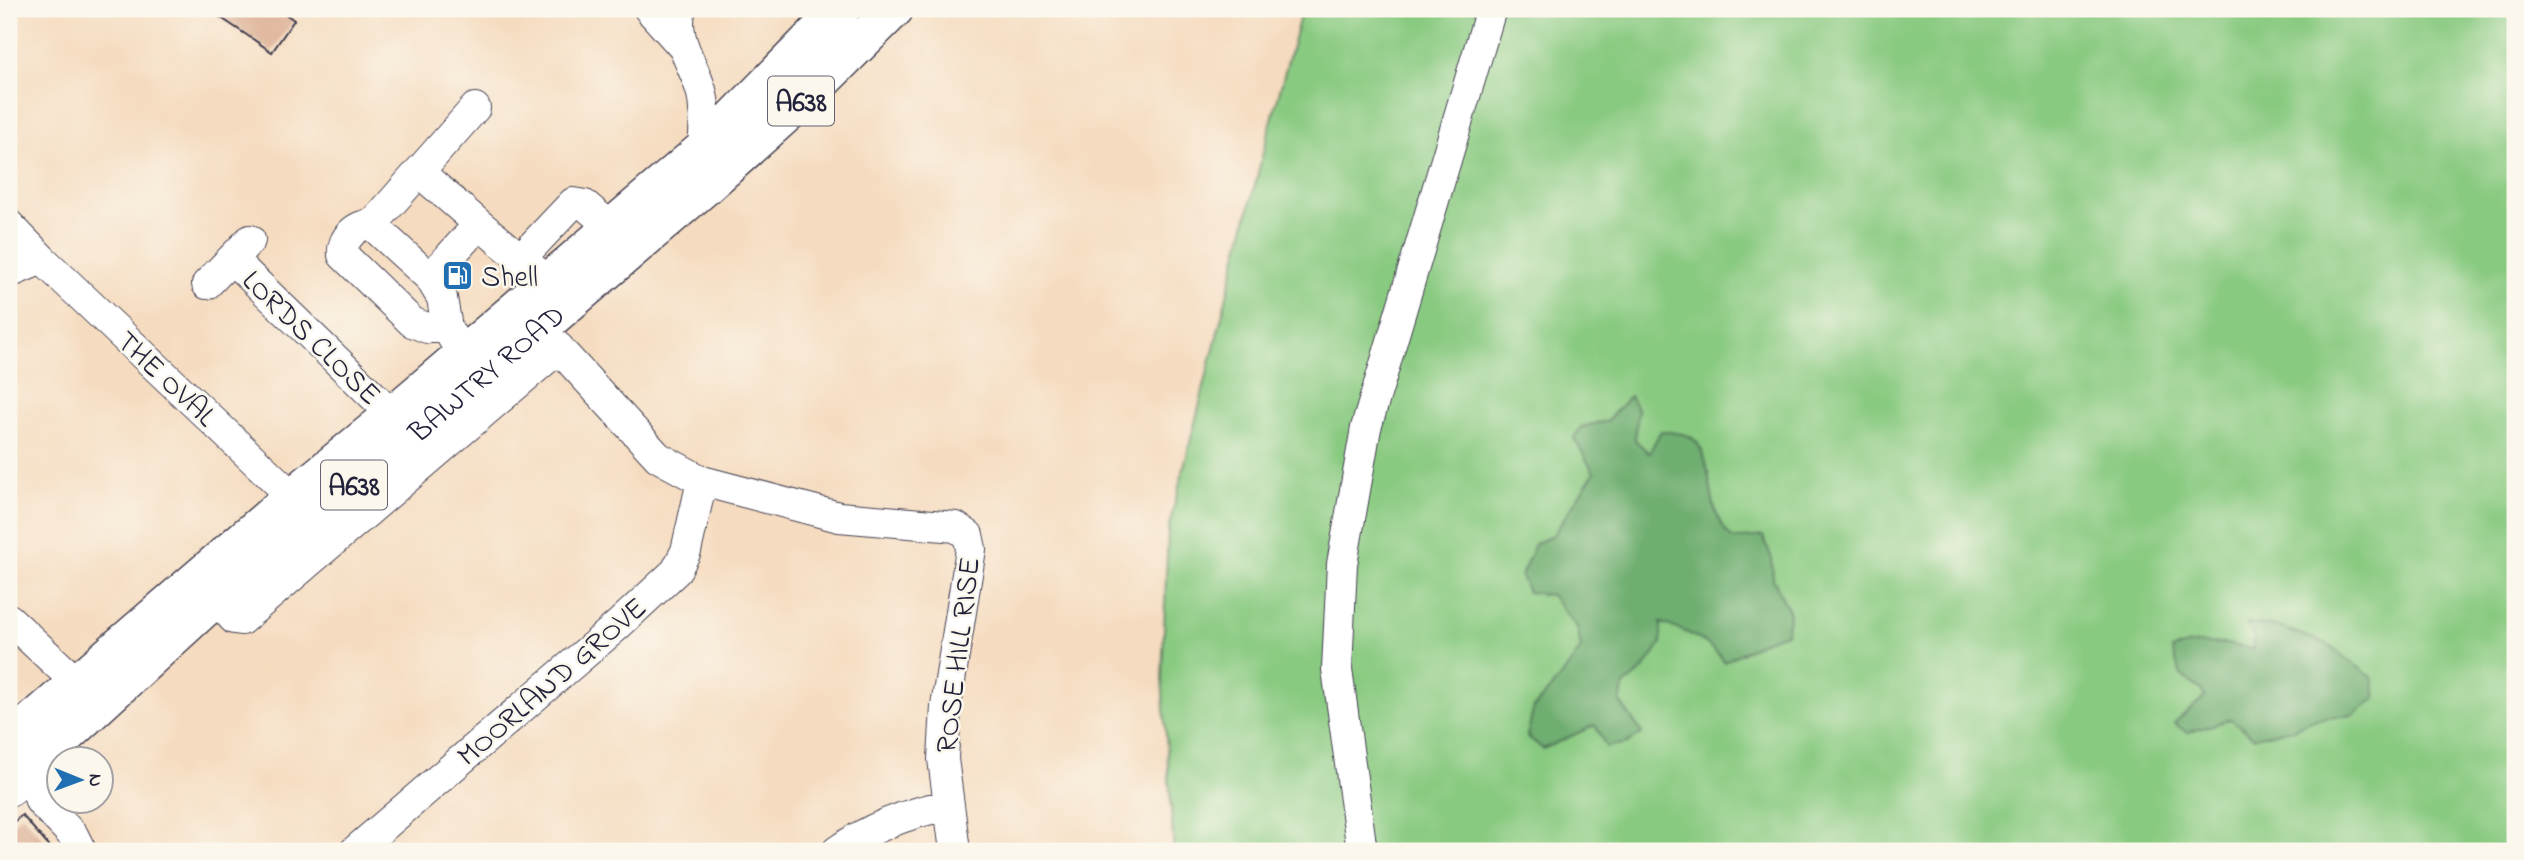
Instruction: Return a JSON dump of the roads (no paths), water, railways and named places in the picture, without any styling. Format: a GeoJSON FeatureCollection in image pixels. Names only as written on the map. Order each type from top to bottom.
{"type":"FeatureCollection","features":[{"type":"Feature","properties":{"kind":"highway","name":"BAWTRY ROAD"},"geometry":{"type":"LineString","coordinates":[[16,764],[76,682],[393,415],[455,342],[550,282],[703,150],[841,9]]}},
{"type":"Feature","properties":{"kind":"highway","name":"BAWTRY ROAD"},"geometry":{"type":"LineString","coordinates":[[16,764],[381,463],[550,338],[703,188],[810,92],[894,9]]}},
{"type":"Feature","properties":{"kind":"street"},"geometry":{"type":"LineString","coordinates":[[649,9],[684,47]]}},
{"type":"Feature","properties":{"kind":"street"},"geometry":{"type":"LineString","coordinates":[[681,9],[679,15],[684,47],[702,91],[705,111],[703,188]]}},
{"type":"Feature","properties":{"kind":"street"},"geometry":{"type":"LineString","coordinates":[[1362,851],[1337,669],[1342,564],[1366,428],[1491,9]]}},
{"type":"Feature","properties":{"kind":"street"},"geometry":{"type":"LineString","coordinates":[[372,225],[475,108]]}},
{"type":"Feature","properties":{"kind":"street"},"geometry":{"type":"LineString","coordinates":[[419,172],[550,282]]}},
{"type":"Feature","properties":{"kind":"street"},"geometry":{"type":"LineString","coordinates":[[520,259],[573,204],[585,205],[612,228]]}},
{"type":"Feature","properties":{"kind":"street"},"geometry":{"type":"LineString","coordinates":[[430,278],[479,223]]}},
{"type":"Feature","properties":{"kind":"street","name":"THE OVAL"},"geometry":{"type":"LineString","coordinates":[[9,225],[293,497]]}},
{"type":"Feature","properties":{"kind":"street"},"geometry":{"type":"LineString","coordinates":[[372,225],[430,278],[442,298],[455,342],[412,322],[343,255],[343,244],[358,226],[372,225]]}},
{"type":"Feature","properties":{"kind":"street","name":"LORDS CLOSE"},"geometry":{"type":"LineString","coordinates":[[207,284],[241,250],[393,415]]}},
{"type":"Feature","properties":{"kind":"street"},"geometry":{"type":"LineString","coordinates":[[9,273],[42,259]]}},
{"type":"Feature","properties":{"kind":"street","name":"ROSE HILL RISE"},"geometry":{"type":"LineString","coordinates":[[550,338],[658,457],[702,481],[839,517],[956,527],[968,535],[971,549],[946,706],[943,759],[955,851]]}},
{"type":"Feature","properties":{"kind":"street","name":"MOORLAND GROVE"},"geometry":{"type":"LineString","coordinates":[[355,851],[618,625],[676,571],[686,551],[702,481]]}},
{"type":"Feature","properties":{"kind":"street"},"geometry":{"type":"LineString","coordinates":[[9,619],[76,682]]}},
{"type":"Feature","properties":{"kind":"street"},"geometry":{"type":"LineString","coordinates":[[16,764],[40,801],[73,835],[81,851]]}},
{"type":"Feature","properties":{"kind":"street"},"geometry":{"type":"LineString","coordinates":[[837,851],[886,823],[912,812],[948,805]]}},
{"type":"Feature","properties":{"kind":"place","name":"Shell"},"geometry":{"type":"Point","coordinates":[458,276]}}]}
